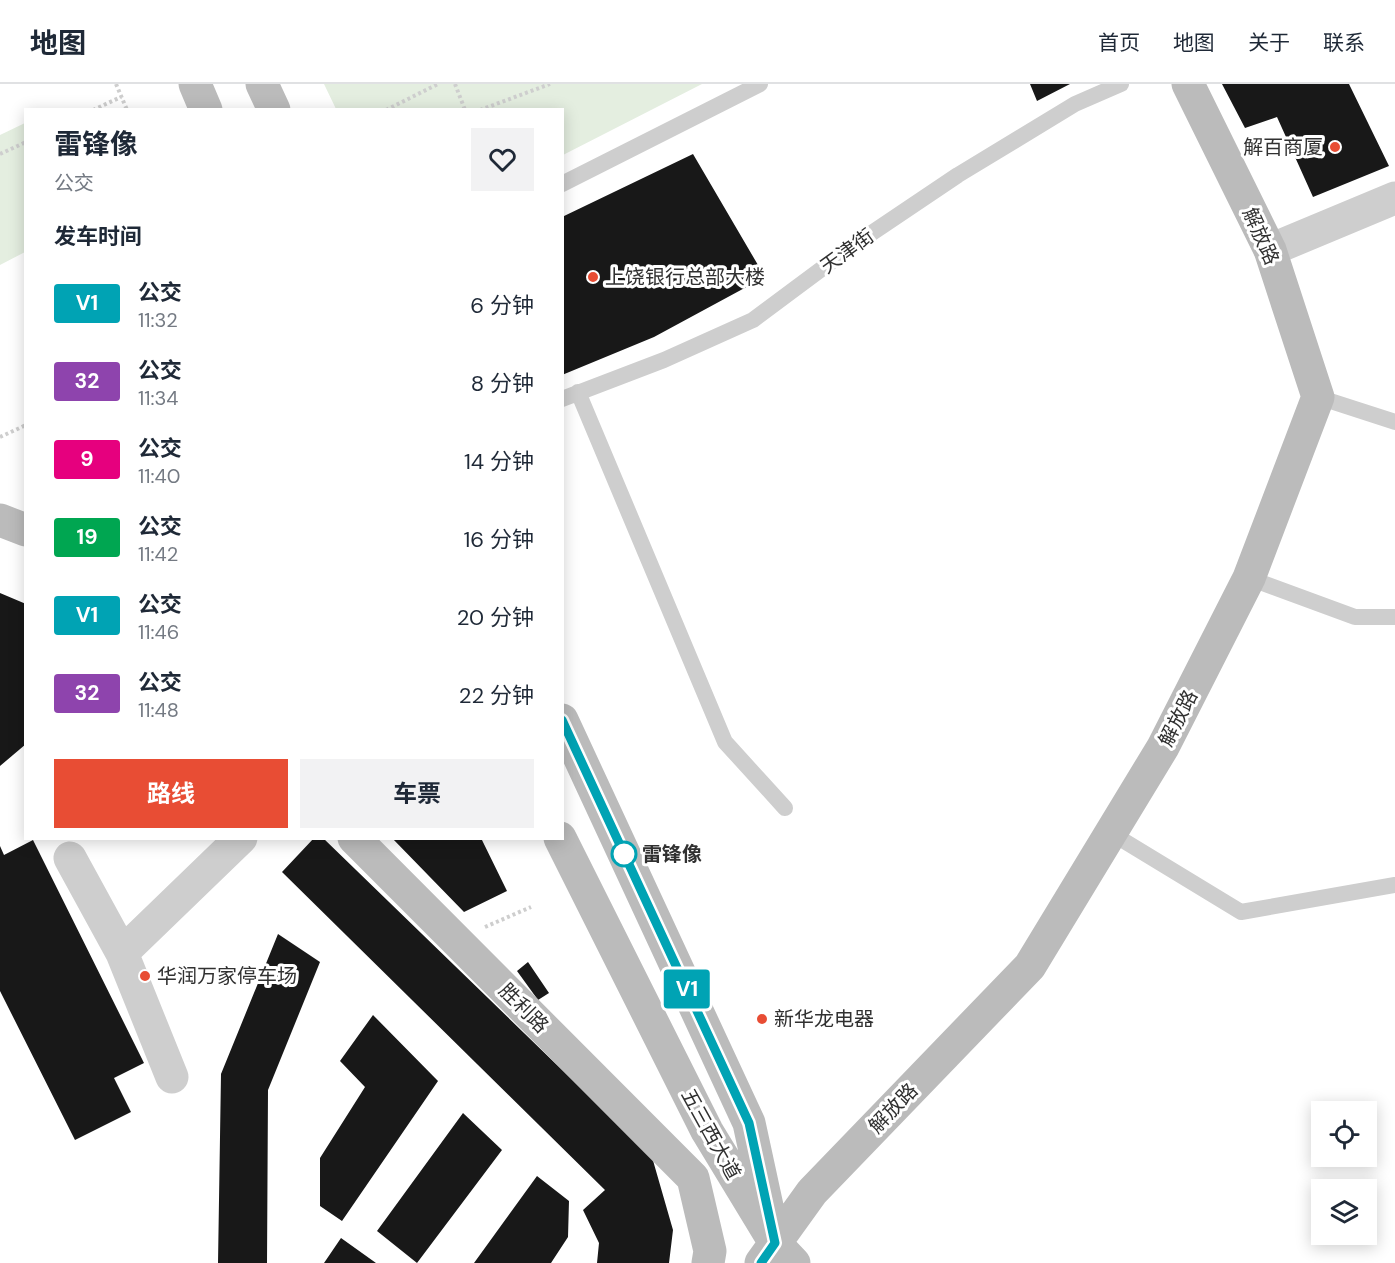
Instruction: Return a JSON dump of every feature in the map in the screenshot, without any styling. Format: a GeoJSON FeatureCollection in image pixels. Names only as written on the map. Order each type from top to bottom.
{"type":"FeatureCollection","features":[{"type":"Feature","properties":{"kind":"street"},"geometry":{"type":"LineString","coordinates":[[195,84],[205,108]]}},
{"type":"Feature","properties":{"kind":"street"},"geometry":{"type":"LineString","coordinates":[[262,84],[273,108]]}},
{"type":"Feature","properties":{"kind":"street","name":"解放路"},"geometry":{"type":"LineString","coordinates":[[776,1256],[813,1192],[1030,966],[1163,747],[1249,578],[1318,397],[1270,250],[1188,84]]}},
{"type":"Feature","properties":{"kind":"street"},"geometry":{"type":"LineString","coordinates":[[1270,250],[1395,198]]}},
{"type":"Feature","properties":{"kind":"street"},"geometry":{"type":"LineString","coordinates":[[0,520],[24,529]]}},
{"type":"Feature","properties":{"kind":"street","name":"五三西大道"},"geometry":{"type":"LineString","coordinates":[[564,724],[749,1123],[776,1256]]}},
{"type":"Feature","properties":{"kind":"street"},"geometry":{"type":"LineString","coordinates":[[122,954],[239,840]]}},
{"type":"Feature","properties":{"kind":"street","name":"胜利路"},"geometry":{"type":"LineString","coordinates":[[356,840],[693,1178],[710,1251],[708,1263]]}},
{"type":"Feature","properties":{"kind":"street","name":"五三西大道"},"geometry":{"type":"LineString","coordinates":[[561,840],[707,1131],[776,1256]]}},
{"type":"Feature","properties":{"kind":"street"},"geometry":{"type":"LineString","coordinates":[[70,858],[122,954],[172,1077]]}},
{"type":"Feature","properties":{"kind":"lane"},"geometry":{"type":"LineString","coordinates":[[564,183],[760,84]]}},
{"type":"Feature","properties":{"kind":"lane","name":"天津街"},"geometry":{"type":"LineString","coordinates":[[570,396],[663,360],[753,320],[851,247],[958,175],[1075,104],[1121,84]]}},
{"type":"Feature","properties":{"kind":"lane"},"geometry":{"type":"LineString","coordinates":[[570,396],[725,742],[784,808]]}},
{"type":"Feature","properties":{"kind":"lane"},"geometry":{"type":"LineString","coordinates":[[1318,397],[1395,422]]}},
{"type":"Feature","properties":{"kind":"lane"},"geometry":{"type":"LineString","coordinates":[[1249,578],[1355,617],[1395,617]]}},
{"type":"Feature","properties":{"kind":"lane"},"geometry":{"type":"LineString","coordinates":[[1111,833],[1241,912],[1395,885]]}},
{"type":"Feature","properties":{"kind":"path"},"geometry":{"type":"LineString","coordinates":[[116,84],[126,108]]}},
{"type":"Feature","properties":{"kind":"path"},"geometry":{"type":"LineString","coordinates":[[390,108],[438,84]]}},
{"type":"Feature","properties":{"kind":"path"},"geometry":{"type":"LineString","coordinates":[[455,84],[464,108]]}},
{"type":"Feature","properties":{"kind":"path"},"geometry":{"type":"LineString","coordinates":[[485,108],[550,84]]}},
{"type":"Feature","properties":{"kind":"path"},"geometry":{"type":"LineString","coordinates":[[97,108],[121,97]]}},
{"type":"Feature","properties":{"kind":"path"},"geometry":{"type":"LineString","coordinates":[[0,154],[24,143]]}},
{"type":"Feature","properties":{"kind":"path"},"geometry":{"type":"LineString","coordinates":[[0,437],[24,426]]}},
{"type":"Feature","properties":{"kind":"path"},"geometry":{"type":"LineString","coordinates":[[476,932],[531,907]]}},
{"type":"Feature","properties":{"kind":"green space"},"geometry":{"type":"Polygon","coordinates":[[[324,84],[702,84],[564,154],[564,108],[336,108],[324,84]]]}},
{"type":"Feature","properties":{"kind":"green space"},"geometry":{"type":"Polygon","coordinates":[[[24,123],[24,253],[0,265],[0,135],[24,123]]]}},
{"type":"Feature","properties":{"kind":"building"},"geometry":{"type":"Polygon","coordinates":[[[1030,84],[1070,84],[1037,101],[1030,84]]]}},
{"type":"Feature","properties":{"kind":"building","name":"解百商厦"},"geometry":{"type":"Polygon","coordinates":[[[1222,84],[1349,84],[1389,166],[1313,197],[1277,117],[1245,128],[1222,84]]]}},
{"type":"Feature","properties":{"kind":"building"},"geometry":{"type":"Polygon","coordinates":[[[693,154],[765,277],[654,337],[564,374],[564,216],[693,154]]]}},
{"type":"Feature","properties":{"kind":"building"},"geometry":{"type":"Polygon","coordinates":[[[0,593],[24,603],[24,746],[0,766],[0,593]]]}},
{"type":"Feature","properties":{"kind":"building"},"geometry":{"type":"Polygon","coordinates":[[[33,840],[144,1063],[114,1078],[131,1112],[75,1140],[0,991],[0,846],[4,855],[33,840]]]}},
{"type":"Feature","properties":{"kind":"building"},"geometry":{"type":"Polygon","coordinates":[[[312,840],[325,840],[652,1157],[673,1230],[669,1263],[597,1263],[599,1243],[583,1210],[605,1190],[282,872],[312,840]]]}},
{"type":"Feature","properties":{"kind":"building"},"geometry":{"type":"Polygon","coordinates":[[[394,840],[482,840],[507,891],[464,912],[394,840]]]}},
{"type":"Feature","properties":{"kind":"building"},"geometry":{"type":"Polygon","coordinates":[[[278,934],[320,962],[268,1090],[267,1263],[218,1263],[221,1074],[278,934]]]}},
{"type":"Feature","properties":{"kind":"building"},"geometry":{"type":"Polygon","coordinates":[[[528,962],[549,993],[538,1000],[517,971],[528,962]]]}},
{"type":"Feature","properties":{"kind":"building"},"geometry":{"type":"Polygon","coordinates":[[[373,1015],[438,1081],[342,1221],[320,1206],[320,1158],[365,1087],[340,1061],[373,1015]]]}},
{"type":"Feature","properties":{"kind":"building"},"geometry":{"type":"Polygon","coordinates":[[[463,1113],[502,1150],[417,1263],[377,1231],[463,1113]]]}},
{"type":"Feature","properties":{"kind":"building"},"geometry":{"type":"Polygon","coordinates":[[[537,1176],[569,1201],[568,1237],[551,1263],[474,1263],[537,1176]]]}},
{"type":"Feature","properties":{"kind":"building"},"geometry":{"type":"Polygon","coordinates":[[[341,1238],[376,1263],[324,1263],[341,1238]]]}},
{"type":"Feature","properties":{"kind":"bus line","name":"V1"},"geometry":{"type":"LineString","coordinates":[[564,724],[749,1123],[775,1243],[761,1263]]}},
{"type":"Feature","properties":{"kind":"place","name":"解百商厦"},"geometry":{"type":"Point","coordinates":[1335,147]}},
{"type":"Feature","properties":{"kind":"place","name":"上饶银行总部大楼"},"geometry":{"type":"Point","coordinates":[593,277]}},
{"type":"Feature","properties":{"kind":"place","name":"雷锋像"},"geometry":{"type":"Point","coordinates":[624,854]}},
{"type":"Feature","properties":{"kind":"place","name":"华润万家停车场"},"geometry":{"type":"Point","coordinates":[145,976]}},
{"type":"Feature","properties":{"kind":"place","name":"新华龙电器"},"geometry":{"type":"Point","coordinates":[762,1019]}}]}
